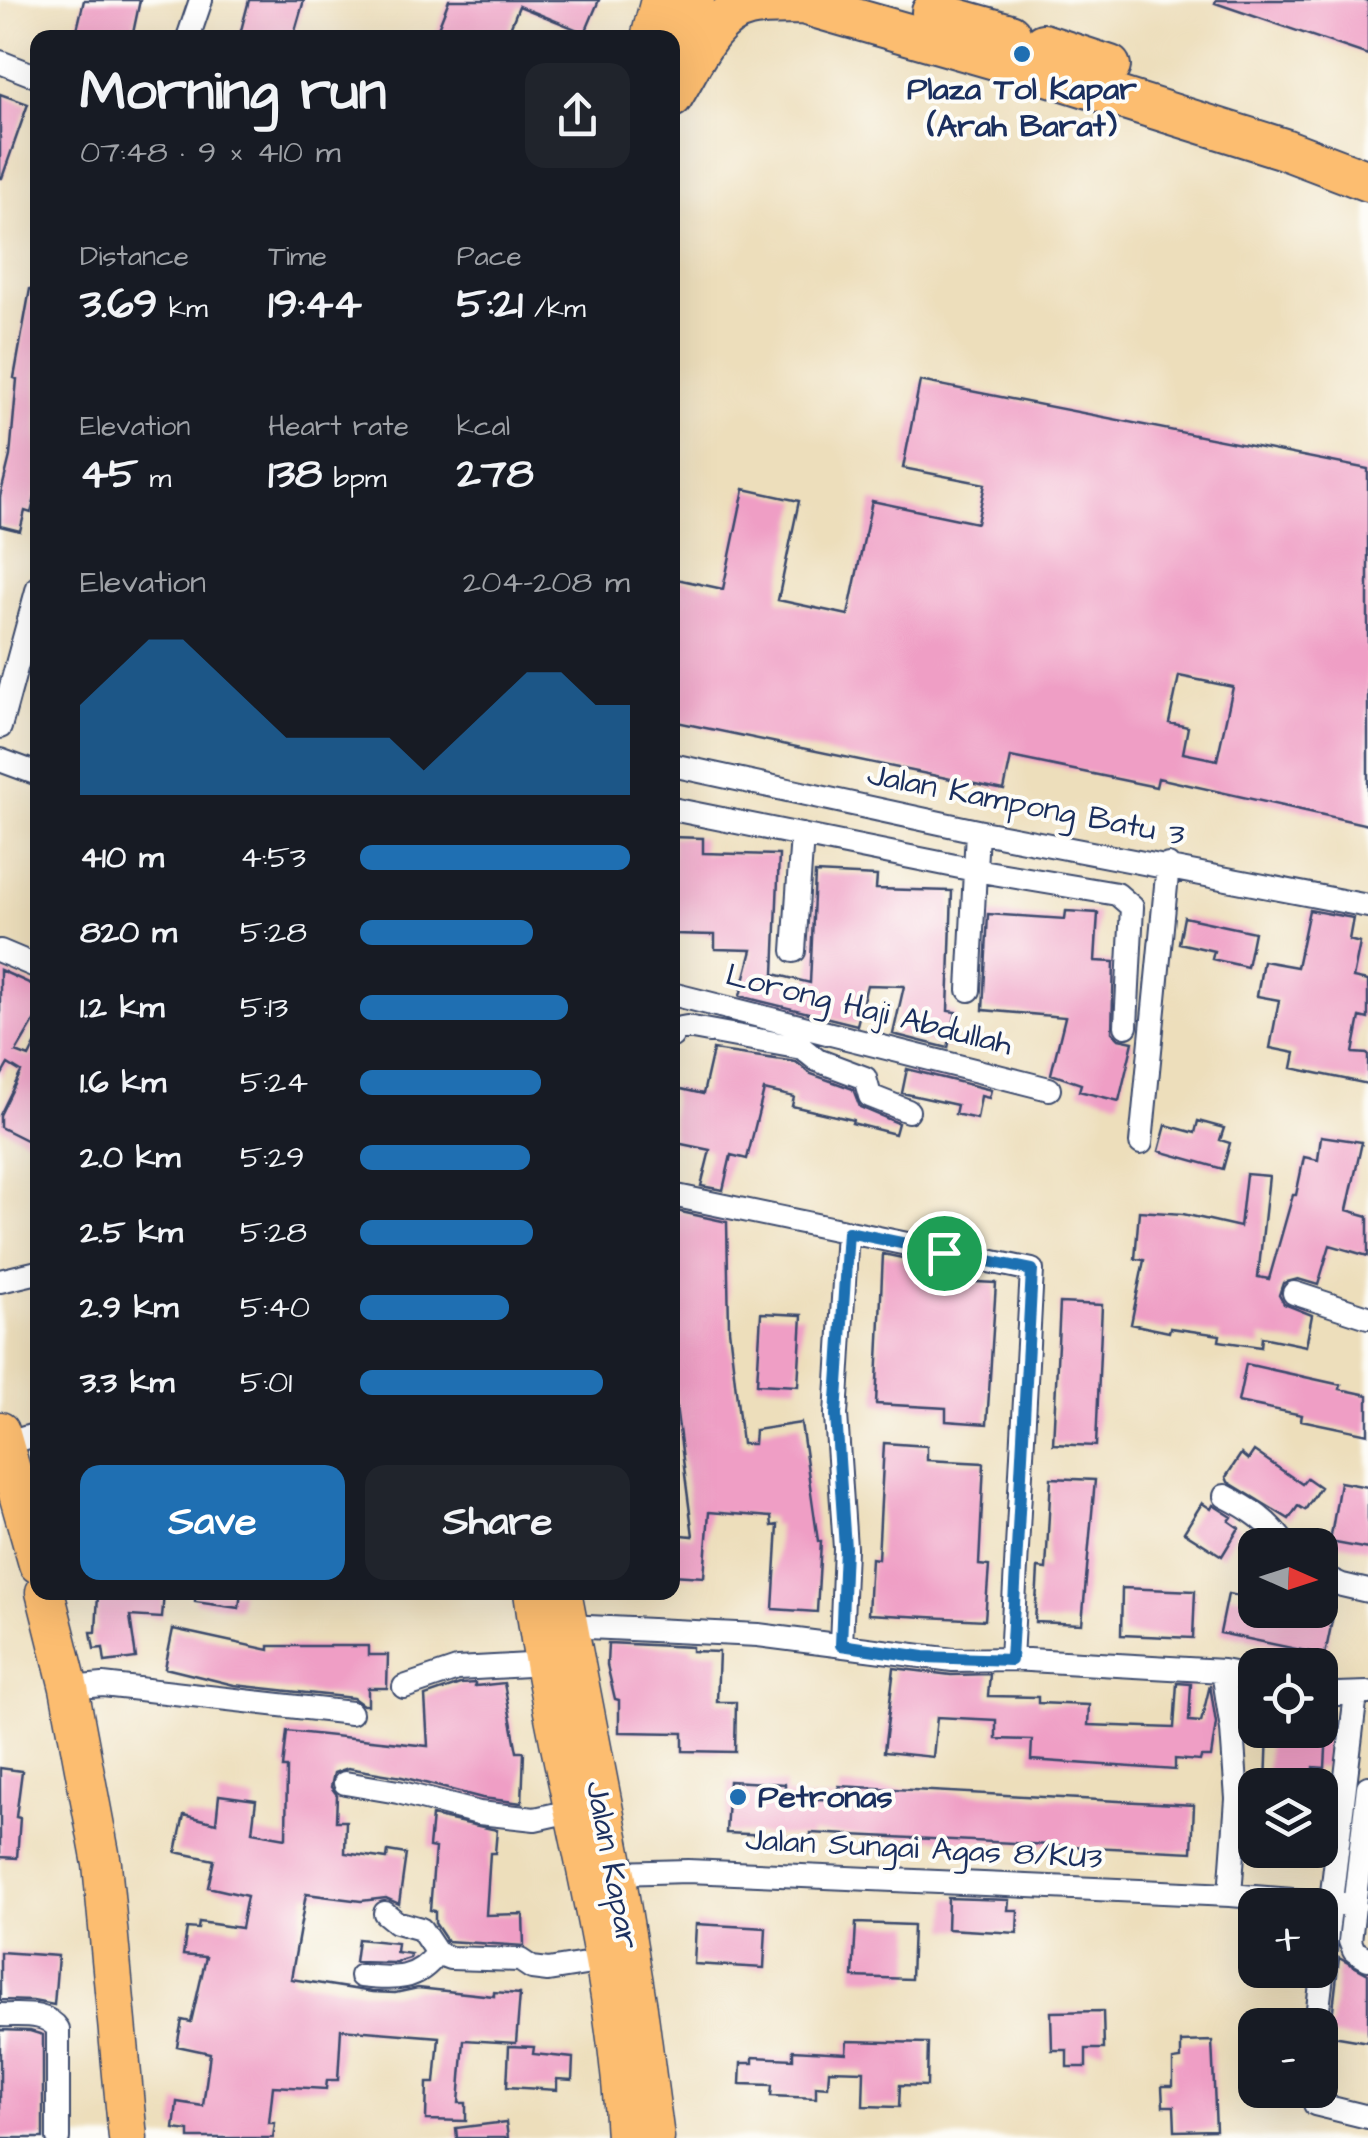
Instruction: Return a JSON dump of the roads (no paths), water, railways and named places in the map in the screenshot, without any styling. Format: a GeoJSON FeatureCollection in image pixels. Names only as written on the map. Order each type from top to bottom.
{"type":"FeatureCollection","features":[{"type":"Feature","properties":{"kind":"highway"},"geometry":{"type":"LineString","coordinates":[[652,30],[660,0]]}},
{"type":"Feature","properties":{"kind":"highway"},"geometry":{"type":"LineString","coordinates":[[680,50],[695,0]]}},
{"type":"Feature","properties":{"kind":"highway"},"geometry":{"type":"LineString","coordinates":[[891,0],[1368,181]]}},
{"type":"Feature","properties":{"kind":"highway"},"geometry":{"type":"LineString","coordinates":[[680,84],[726,17],[747,6],[797,2],[1022,52],[1224,104],[1368,158]]}},
{"type":"Feature","properties":{"kind":"highway"},"geometry":{"type":"LineString","coordinates":[[14,1436],[30,1524]]}},
{"type":"Feature","properties":{"kind":"highway"},"geometry":{"type":"LineString","coordinates":[[46,1600],[69,1688],[104,1878],[128,2138]]}},
{"type":"Feature","properties":{"kind":"highway","name":"Jalan Kapar"},"geometry":{"type":"LineString","coordinates":[[535,1600],[604,1960],[624,2102],[625,2138]]}},
{"type":"Feature","properties":{"kind":"highway","name":"Jalan Kapar"},"geometry":{"type":"LineString","coordinates":[[564,1609],[616,1872],[655,2138]]}},
{"type":"Feature","properties":{"kind":"street"},"geometry":{"type":"LineString","coordinates":[[191,30],[201,0]]}},
{"type":"Feature","properties":{"kind":"street"},"geometry":{"type":"LineString","coordinates":[[0,62],[30,73]]}},
{"type":"Feature","properties":{"kind":"street"},"geometry":{"type":"LineString","coordinates":[[0,727],[30,616]]}},
{"type":"Feature","properties":{"kind":"street"},"geometry":{"type":"LineString","coordinates":[[0,760],[30,771]]}},
{"type":"Feature","properties":{"kind":"street","name":"Jalan Kampong Batu 3"},"geometry":{"type":"LineString","coordinates":[[680,767],[977,831],[1368,906]]}},
{"type":"Feature","properties":{"kind":"street"},"geometry":{"type":"LineString","coordinates":[[680,811],[1116,894],[1132,907],[1126,1026]]}},
{"type":"Feature","properties":{"kind":"street"},"geometry":{"type":"LineString","coordinates":[[969,990],[977,831]]}},
{"type":"Feature","properties":{"kind":"street"},"geometry":{"type":"LineString","coordinates":[[794,952],[802,834]]}},
{"type":"Feature","properties":{"kind":"street"},"geometry":{"type":"LineString","coordinates":[[1141,1143],[1168,865]]}},
{"type":"Feature","properties":{"kind":"street"},"geometry":{"type":"LineString","coordinates":[[0,951],[30,964]]}},
{"type":"Feature","properties":{"kind":"street","name":"Lorong Haji Abdullah"},"geometry":{"type":"LineString","coordinates":[[680,996],[1050,1088]]}},
{"type":"Feature","properties":{"kind":"street"},"geometry":{"type":"LineString","coordinates":[[680,1027],[802,1048],[817,1060],[865,1078],[870,1096],[908,1111]]}},
{"type":"Feature","properties":{"kind":"street"},"geometry":{"type":"LineString","coordinates":[[680,1197],[1032,1270],[1011,1660]]}},
{"type":"Feature","properties":{"kind":"street"},"geometry":{"type":"LineString","coordinates":[[841,1645],[845,1548],[836,1415],[848,1232]]}},
{"type":"Feature","properties":{"kind":"street"},"geometry":{"type":"LineString","coordinates":[[0,1281],[30,1274]]}},
{"type":"Feature","properties":{"kind":"street"},"geometry":{"type":"LineString","coordinates":[[1294,1293],[1368,1317]]}},
{"type":"Feature","properties":{"kind":"street"},"geometry":{"type":"LineString","coordinates":[[1225,1496],[1252,1510],[1274,1528]]}},
{"type":"Feature","properties":{"kind":"street"},"geometry":{"type":"LineString","coordinates":[[1338,1583],[1368,1590]]}},
{"type":"Feature","properties":{"kind":"street"},"geometry":{"type":"LineString","coordinates":[[564,1609],[939,1658],[1238,1674]]}},
{"type":"Feature","properties":{"kind":"street"},"geometry":{"type":"LineString","coordinates":[[404,1687],[456,1669],[546,1664]]}},
{"type":"Feature","properties":{"kind":"street"},"geometry":{"type":"LineString","coordinates":[[1223,1671],[1237,1799],[1230,1895]]}},
{"type":"Feature","properties":{"kind":"street"},"geometry":{"type":"LineString","coordinates":[[69,1688],[103,1685],[352,1713]]}},
{"type":"Feature","properties":{"kind":"street"},"geometry":{"type":"LineString","coordinates":[[1333,1888],[1362,1694]]}},
{"type":"Feature","properties":{"kind":"street"},"geometry":{"type":"LineString","coordinates":[[344,1783],[479,1813],[535,1819],[575,1810]]}},
{"type":"Feature","properties":{"kind":"street"},"geometry":{"type":"LineString","coordinates":[[1368,1787],[1350,1941],[1354,1952],[1368,1959]]}},
{"type":"Feature","properties":{"kind":"street","name":"Jalan Sungai Agas 8/KU3"},"geometry":{"type":"LineString","coordinates":[[616,1872],[688,1871],[1238,1896]]}},
{"type":"Feature","properties":{"kind":"street","name":"Jalan Sungai Agas 8/KU3"},"geometry":{"type":"LineString","coordinates":[[1338,1904],[1355,1905]]}},
{"type":"Feature","properties":{"kind":"street"},"geometry":{"type":"LineString","coordinates":[[385,1913],[396,1922],[421,1929],[437,1953],[450,1958],[520,1960],[532,1968],[548,1970],[604,1960]]}},
{"type":"Feature","properties":{"kind":"street"},"geometry":{"type":"LineString","coordinates":[[361,1976],[415,1975],[437,1953]]}},
{"type":"Feature","properties":{"kind":"street"},"geometry":{"type":"LineString","coordinates":[[0,2015],[42,2017],[58,2029],[58,2138]]}},
{"type":"Feature","properties":{"kind":"street"},"geometry":{"type":"LineString","coordinates":[[1331,2108],[1368,2117]]}},
{"type":"Feature","properties":{"kind":"place","name":"Plaza Tol Kapar (Arah Barat)"},"geometry":{"type":"Point","coordinates":[1022,54]}},
{"type":"Feature","properties":{"kind":"place","name":"Petronas"},"geometry":{"type":"Point","coordinates":[738,1797]}}]}
